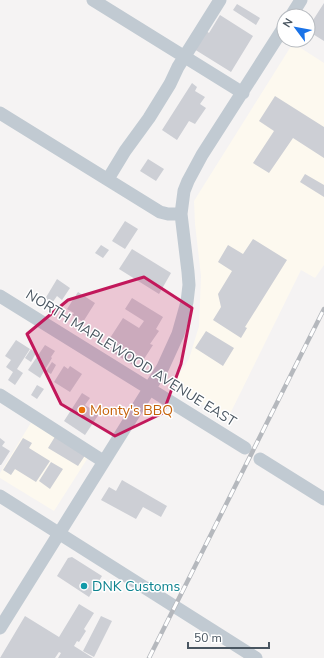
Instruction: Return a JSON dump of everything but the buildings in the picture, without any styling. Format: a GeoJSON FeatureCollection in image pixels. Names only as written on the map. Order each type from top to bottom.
{"type":"FeatureCollection","features":[{"type":"Feature","properties":{"kind":"street"},"geometry":{"type":"LineString","coordinates":[[93,0],[242,93]]}},
{"type":"Feature","properties":{"kind":"street"},"geometry":{"type":"LineString","coordinates":[[108,179],[125,151],[149,118],[184,57],[220,0]]}},
{"type":"Feature","properties":{"kind":"street"},"geometry":{"type":"LineString","coordinates":[[0,628],[150,388],[172,349],[187,302],[189,286],[181,214],[182,202],[188,181],[202,155],[276,40]]}},
{"type":"Feature","properties":{"kind":"street"},"geometry":{"type":"LineString","coordinates":[[0,113],[160,212],[168,214],[181,214]]}},
{"type":"Feature","properties":{"kind":"street","name":"NORTH MAPLEWOOD AVENUE EAST"},"geometry":{"type":"LineString","coordinates":[[0,296],[245,448]]}},
{"type":"Feature","properties":{"kind":"street"},"geometry":{"type":"LineString","coordinates":[[0,395],[103,461]]}},
{"type":"Feature","properties":{"kind":"street"},"geometry":{"type":"LineString","coordinates":[[260,458],[324,499]]}},
{"type":"Feature","properties":{"kind":"street"},"geometry":{"type":"LineString","coordinates":[[0,496],[256,658]]}},
{"type":"Feature","properties":{"kind":"highlighted area"},"geometry":{"type":"Polygon","coordinates":[[[144,277],[192,308],[181,364],[163,413],[115,436],[61,404],[27,334],[68,300],[144,277]]]}},
{"type":"Feature","properties":{"kind":"shaded area"},"geometry":{"type":"Polygon","coordinates":[[[290,48],[301,48],[324,63],[324,265],[315,278],[301,270],[227,420],[171,386],[189,359],[199,326],[201,276],[194,201],[290,48]]]}},
{"type":"Feature","properties":{"kind":"shaded area"},"geometry":{"type":"Polygon","coordinates":[[[32,421],[89,456],[54,511],[0,478],[0,473],[32,421]]]}},
{"type":"Feature","properties":{"kind":"railway"},"geometry":{"type":"LineString","coordinates":[[149,658],[324,309]]}},
{"type":"Feature","properties":{"kind":"place","name":"Monty's BBQ"},"geometry":{"type":"Point","coordinates":[82,410]}},
{"type":"Feature","properties":{"kind":"place","name":"DNK Customs"},"geometry":{"type":"Point","coordinates":[84,586]}}]}
